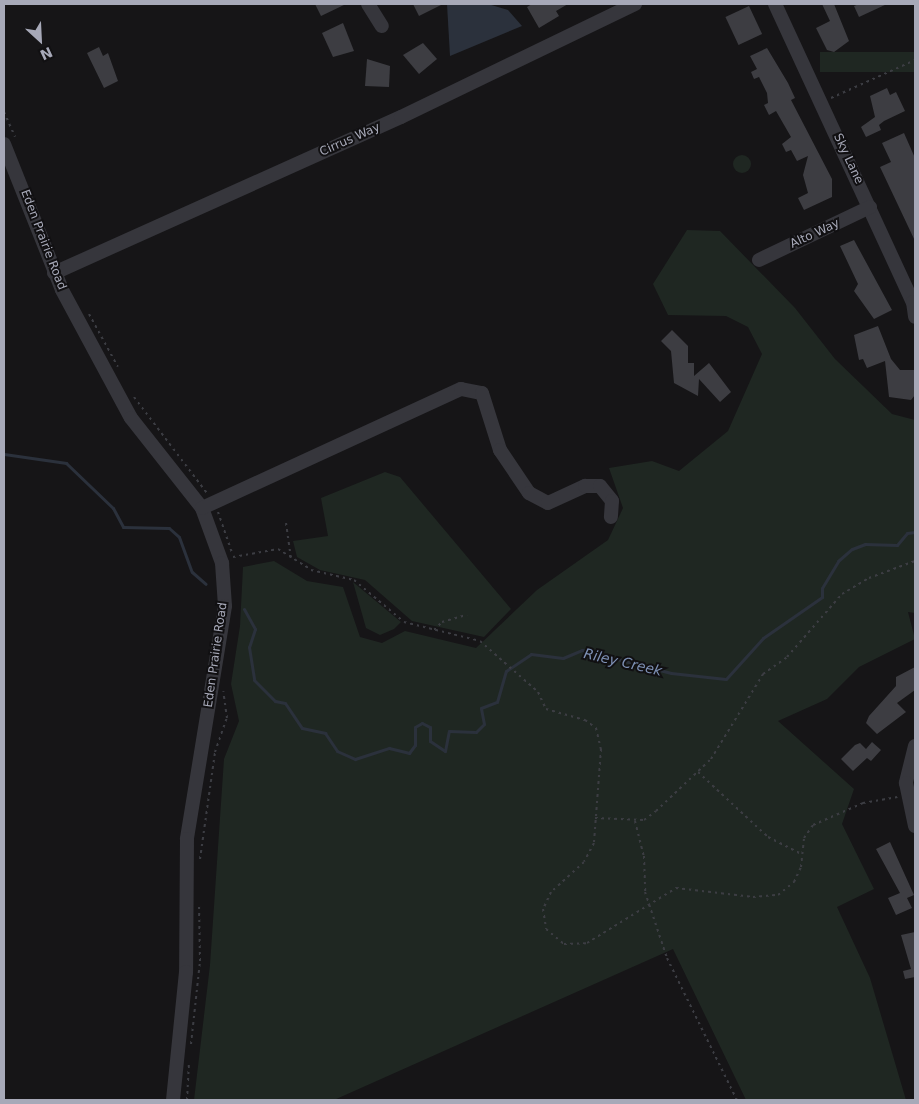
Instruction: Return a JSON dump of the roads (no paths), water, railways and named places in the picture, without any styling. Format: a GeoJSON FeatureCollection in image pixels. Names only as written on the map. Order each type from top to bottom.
{"type":"FeatureCollection","features":[{"type":"Feature","properties":{"kind":"street"},"geometry":{"type":"LineString","coordinates":[[368,4],[382,26]]}},
{"type":"Feature","properties":{"kind":"street","name":"Cirrus Way"},"geometry":{"type":"LineString","coordinates":[[54,273],[617,16],[635,4]]}},
{"type":"Feature","properties":{"kind":"street","name":"Sky Lane"},"geometry":{"type":"LineString","coordinates":[[775,4],[913,302],[915,317]]}},
{"type":"Feature","properties":{"kind":"street","name":"Eden Prairie Road"},"geometry":{"type":"LineString","coordinates":[[10,142],[54,273],[132,418],[208,505],[217,544],[225,606],[187,839],[186,972],[173,1100]]}},
{"type":"Feature","properties":{"kind":"street","name":"Alto Way"},"geometry":{"type":"LineString","coordinates":[[759,260],[870,207]]}},
{"type":"Feature","properties":{"kind":"street"},"geometry":{"type":"LineString","coordinates":[[208,505],[462,390],[482,393],[500,450],[529,493],[548,503],[585,486],[600,486],[612,501],[610,518]]}},
{"type":"Feature","properties":{"kind":"street"},"geometry":{"type":"LineString","coordinates":[[915,746],[907,796],[915,826]]}},
{"type":"Feature","properties":{"kind":"waterway","name":"Riley Creek"},"geometry":{"type":"LineString","coordinates":[[4,454],[66,463],[113,508],[123,527],[169,528],[179,537],[192,572],[206,584]]}},
{"type":"Feature","properties":{"kind":"waterway","name":"Riley Creek"},"geometry":{"type":"LineString","coordinates":[[244,609],[255,629],[249,647],[254,680],[275,701],[285,703],[302,728],[325,733],[337,751],[355,759],[389,748],[409,753],[415,745],[415,727],[422,723],[430,727],[430,741],[445,751],[449,731],[476,732],[484,724],[481,708],[497,702],[506,671],[531,654],[563,658],[582,650],[671,673],[726,679],[763,638],[822,597],[822,588],[838,561],[852,549],[865,544],[897,545],[907,533],[915,532]]}}]}
